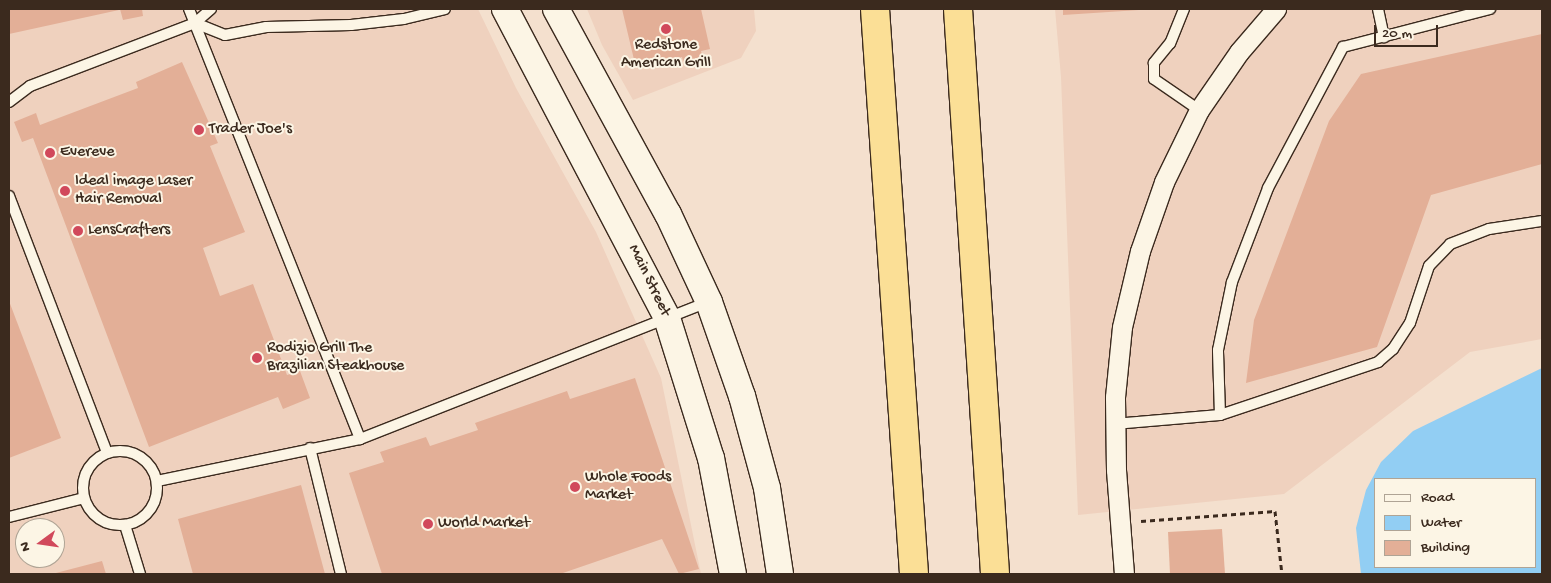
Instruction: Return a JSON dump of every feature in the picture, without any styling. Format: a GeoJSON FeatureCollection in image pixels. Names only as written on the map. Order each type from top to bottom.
{"type":"FeatureCollection","features":[{"type":"Feature","properties":{"kind":"highway"},"geometry":{"type":"LineString","coordinates":[[875,9],[914,574]]}},
{"type":"Feature","properties":{"kind":"highway"},"geometry":{"type":"LineString","coordinates":[[958,9],[995,574]]}},
{"type":"Feature","properties":{"kind":"street","name":"Main Street"},"geometry":{"type":"LineString","coordinates":[[506,9],[667,318],[711,458],[733,574]]}},
{"type":"Feature","properties":{"kind":"street"},"geometry":{"type":"LineString","coordinates":[[556,9],[668,214],[709,302],[742,396],[767,488],[780,574]]}},
{"type":"Feature","properties":{"kind":"street"},"geometry":{"type":"LineString","coordinates":[[1124,574],[1114,424],[1122,327],[1140,251],[1164,182],[1199,110],[1239,52],[1276,9]]}},
{"type":"Feature","properties":{"kind":"lane"},"geometry":{"type":"LineString","coordinates":[[189,9],[360,439]]}},
{"type":"Feature","properties":{"kind":"lane"},"geometry":{"type":"LineString","coordinates":[[9,102],[30,86],[195,23],[211,9]]}},
{"type":"Feature","properties":{"kind":"lane"},"geometry":{"type":"LineString","coordinates":[[195,23],[225,35],[266,27],[351,25],[404,19],[445,9]]}},
{"type":"Feature","properties":{"kind":"lane"},"geometry":{"type":"LineString","coordinates":[[1184,9],[1170,43],[1154,63],[1154,79],[1199,110]]}},
{"type":"Feature","properties":{"kind":"lane"},"geometry":{"type":"LineString","coordinates":[[1378,9],[1384,37]]}},
{"type":"Feature","properties":{"kind":"lane"},"geometry":{"type":"LineString","coordinates":[[1220,415],[1218,350],[1232,282],[1268,188],[1343,48],[1490,9]]}},
{"type":"Feature","properties":{"kind":"lane"},"geometry":{"type":"LineString","coordinates":[[9,196],[107,453]]}},
{"type":"Feature","properties":{"kind":"lane"},"geometry":{"type":"LineString","coordinates":[[1114,424],[1220,415],[1378,362],[1393,349],[1410,322],[1429,266],[1450,244],[1489,229],[1542,221]]}},
{"type":"Feature","properties":{"kind":"lane"},"geometry":{"type":"LineString","coordinates":[[157,481],[360,439],[709,302]]}},
{"type":"Feature","properties":{"kind":"lane"},"geometry":{"type":"LineString","coordinates":[[310,448],[341,574]]}},
{"type":"Feature","properties":{"kind":"lane"},"geometry":{"type":"LineString","coordinates":[[120,450],[144,459],[157,481],[158,491],[150,511],[143,518],[124,525],[109,524],[98,518],[84,498],[85,476],[98,458],[107,453],[120,450]]}},
{"type":"Feature","properties":{"kind":"lane"},"geometry":{"type":"LineString","coordinates":[[9,517],[84,498]]}},
{"type":"Feature","properties":{"kind":"lane"},"geometry":{"type":"LineString","coordinates":[[124,525],[140,574]]}},
{"type":"Feature","properties":{"kind":"path"},"geometry":{"type":"LineString","coordinates":[[1141,520],[1275,510],[1282,574]]}},
{"type":"Feature","properties":{"kind":"shaded area"},"geometry":{"type":"Polygon","coordinates":[[[9,9],[478,9],[516,88],[596,232],[661,378],[701,574],[9,574],[9,9]]]}},
{"type":"Feature","properties":{"kind":"shaded area"},"geometry":{"type":"Polygon","coordinates":[[[587,9],[754,9],[756,31],[741,58],[633,100],[602,45],[587,9]]]}},
{"type":"Feature","properties":{"kind":"shaded area"},"geometry":{"type":"Polygon","coordinates":[[[1055,9],[1542,9],[1542,339],[1470,352],[1284,494],[1078,515],[1061,77],[1055,9]]]}},
{"type":"Feature","properties":{"kind":"water"},"geometry":{"type":"Polygon","coordinates":[[[1542,368],[1542,574],[1361,574],[1356,528],[1366,490],[1381,462],[1413,431],[1542,368]]]}},
{"type":"Feature","properties":{"kind":"building"},"geometry":{"type":"Polygon","coordinates":[[[9,9],[119,9],[119,10],[9,34],[9,9]]]}},
{"type":"Feature","properties":{"kind":"building"},"geometry":{"type":"Polygon","coordinates":[[[120,9],[142,9],[143,16],[123,20],[120,9]]]}},
{"type":"Feature","properties":{"kind":"building","name":"Redstone American Grill"},"geometry":{"type":"Polygon","coordinates":[[[622,9],[701,9],[710,49],[701,51],[703,59],[684,64],[682,57],[636,68],[622,9]]]}},
{"type":"Feature","properties":{"kind":"building"},"geometry":{"type":"Polygon","coordinates":[[[1063,9],[1139,9],[1139,10],[1063,15],[1063,9]]]}},
{"type":"Feature","properties":{"kind":"building"},"geometry":{"type":"Polygon","coordinates":[[[1542,34],[1542,164],[1431,195],[1377,347],[1246,383],[1254,320],[1329,121],[1361,74],[1542,34]]]}},
{"type":"Feature","properties":{"kind":"building"},"geometry":{"type":"Polygon","coordinates":[[[182,62],[218,143],[210,146],[245,232],[203,248],[220,296],[253,284],[287,375],[300,371],[310,398],[283,409],[278,397],[149,447],[33,138],[22,142],[14,122],[36,113],[40,125],[138,88],[136,82],[182,62]]]}},
{"type":"Feature","properties":{"kind":"building"},"geometry":{"type":"Polygon","coordinates":[[[9,301],[61,438],[9,458],[9,301]]]}},
{"type":"Feature","properties":{"kind":"building","name":"Whole Foods Market"},"geometry":{"type":"Polygon","coordinates":[[[635,378],[699,569],[679,574],[662,539],[560,574],[382,574],[349,473],[384,462],[380,452],[426,437],[430,446],[478,430],[475,423],[567,391],[570,399],[635,378]]]}},
{"type":"Feature","properties":{"kind":"building"},"geometry":{"type":"Polygon","coordinates":[[[301,485],[325,574],[193,574],[178,519],[301,485]]]}},
{"type":"Feature","properties":{"kind":"building"},"geometry":{"type":"Polygon","coordinates":[[[1222,529],[1225,574],[1170,574],[1168,532],[1222,529]]]}},
{"type":"Feature","properties":{"kind":"building"},"geometry":{"type":"Polygon","coordinates":[[[102,561],[106,574],[52,574],[102,561]]]}},
{"type":"Feature","properties":{"kind":"place","name":"Redstone American Grill"},"geometry":{"type":"Point","coordinates":[666,29]}},
{"type":"Feature","properties":{"kind":"place","name":"Trader Joe's"},"geometry":{"type":"Point","coordinates":[199,130]}},
{"type":"Feature","properties":{"kind":"place","name":"Evereve"},"geometry":{"type":"Point","coordinates":[50,153]}},
{"type":"Feature","properties":{"kind":"place","name":"Ideal image Laser Hair Removal"},"geometry":{"type":"Point","coordinates":[65,191]}},
{"type":"Feature","properties":{"kind":"place","name":"LensCrafters"},"geometry":{"type":"Point","coordinates":[78,231]}},
{"type":"Feature","properties":{"kind":"place","name":"Rodizio Grill The Brazilian Steakhouse"},"geometry":{"type":"Point","coordinates":[257,358]}},
{"type":"Feature","properties":{"kind":"place","name":"Whole Foods Market"},"geometry":{"type":"Point","coordinates":[575,487]}},
{"type":"Feature","properties":{"kind":"place","name":"World Market"},"geometry":{"type":"Point","coordinates":[428,524]}}]}
